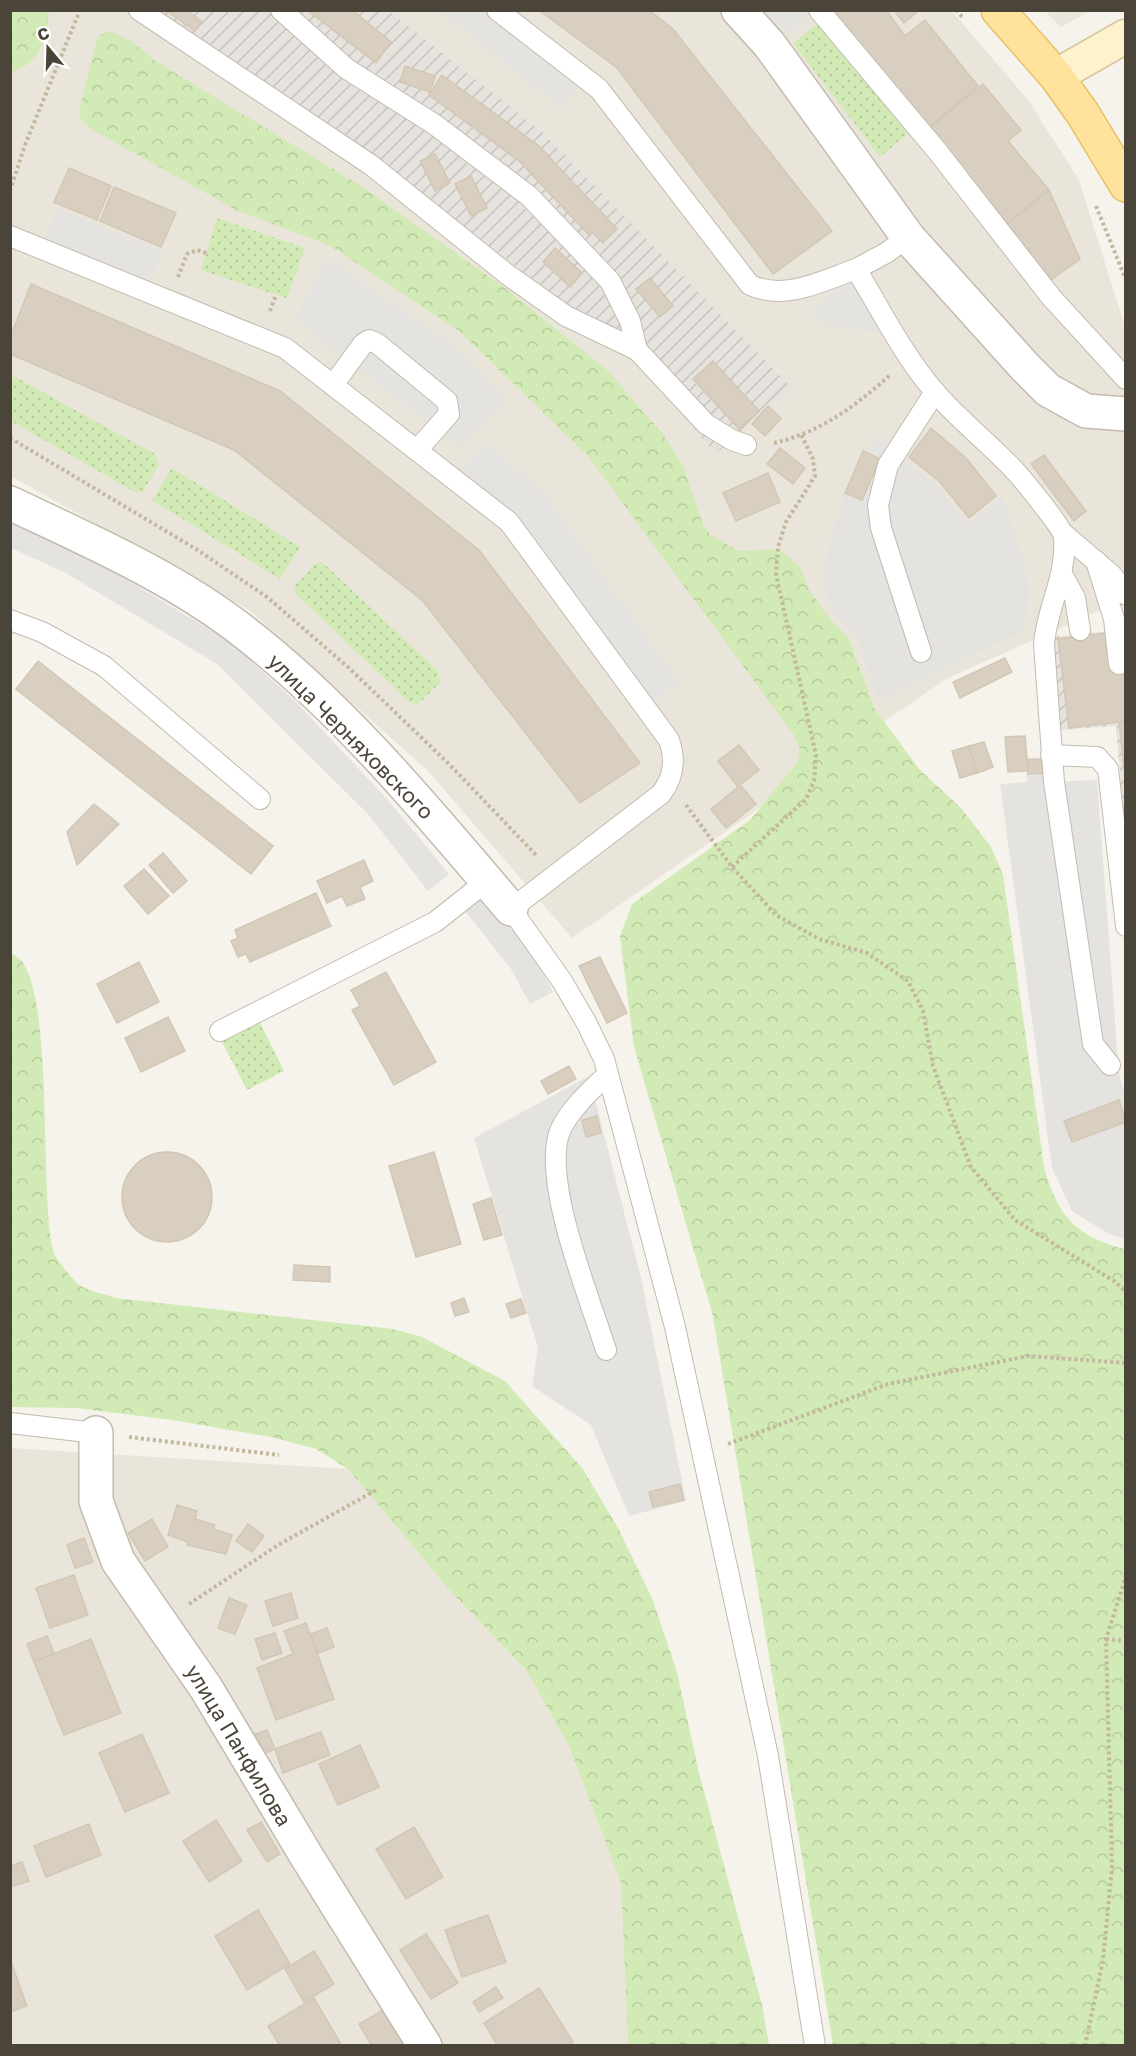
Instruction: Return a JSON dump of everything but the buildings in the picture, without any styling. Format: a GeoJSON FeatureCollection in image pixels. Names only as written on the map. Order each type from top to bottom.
{"type":"FeatureCollection","features":[{"type":"Feature","properties":{"kind":"main road"},"geometry":{"type":"LineString","coordinates":[[985,19],[1056,76],[1083,114],[1125,185]]}},
{"type":"Feature","properties":{"kind":"main road"},"geometry":{"type":"LineString","coordinates":[[1056,76],[1125,36]]}},
{"type":"Feature","properties":{"kind":"street"},"geometry":{"type":"LineString","coordinates":[[738,10],[769,44],[908,237],[1048,390],[1086,411],[1125,414]]}},
{"type":"Feature","properties":{"kind":"street","name":"улица Черняховского"},"geometry":{"type":"LineString","coordinates":[[10,503],[169,583],[244,631],[313,691],[410,790],[511,909]]}},
{"type":"Feature","properties":{"kind":"street","name":"улица Панфилова"},"geometry":{"type":"LineString","coordinates":[[96,1433],[95,1485],[102,1522],[118,1561],[206,1688],[307,1857],[425,2046]]}},
{"type":"Feature","properties":{"kind":"lane"},"geometry":{"type":"LineString","coordinates":[[139,10],[370,165],[508,275],[566,316],[637,350],[706,424],[732,440],[746,445]]}},
{"type":"Feature","properties":{"kind":"lane"},"geometry":{"type":"LineString","coordinates":[[281,10],[347,69],[434,124],[529,196],[610,281],[630,321],[637,350]]}},
{"type":"Feature","properties":{"kind":"lane"},"geometry":{"type":"LineString","coordinates":[[497,10],[598,89],[750,285],[764,292],[783,292],[806,287],[856,269],[886,253],[908,237]]}},
{"type":"Feature","properties":{"kind":"lane"},"geometry":{"type":"LineString","coordinates":[[819,10],[938,153],[1051,297],[1125,379]]}},
{"type":"Feature","properties":{"kind":"lane"},"geometry":{"type":"LineString","coordinates":[[10,236],[285,348],[509,522],[669,740],[674,760],[670,783],[661,794],[511,909],[562,981],[604,1059],[675,1327],[768,1756],[815,2046]]}},
{"type":"Feature","properties":{"kind":"lane"},"geometry":{"type":"LineString","coordinates":[[856,269],[909,358],[935,392],[991,444],[1022,479],[1064,534],[1112,575],[1125,596]]}},
{"type":"Feature","properties":{"kind":"lane"},"geometry":{"type":"LineString","coordinates":[[333,385],[363,344],[369,340],[378,344],[447,401],[450,408],[449,414],[417,450]]}},
{"type":"Feature","properties":{"kind":"lane"},"geometry":{"type":"LineString","coordinates":[[921,652],[882,528],[878,505],[881,485],[897,449],[935,392]]}},
{"type":"Feature","properties":{"kind":"lane"},"geometry":{"type":"LineString","coordinates":[[1064,534],[1062,574],[1058,593],[1045,627],[1051,755],[1093,1044],[1110,1065]]}},
{"type":"Feature","properties":{"kind":"lane"},"geometry":{"type":"LineString","coordinates":[[1096,561],[1114,619],[1119,664]]}},
{"type":"Feature","properties":{"kind":"lane"},"geometry":{"type":"LineString","coordinates":[[1062,574],[1075,598],[1080,630]]}},
{"type":"Feature","properties":{"kind":"lane"},"geometry":{"type":"LineString","coordinates":[[10,620],[42,632],[104,666],[260,799]]}},
{"type":"Feature","properties":{"kind":"lane"},"geometry":{"type":"LineString","coordinates":[[1051,755],[1097,757],[1107,768],[1125,926]]}},
{"type":"Feature","properties":{"kind":"lane"},"geometry":{"type":"LineString","coordinates":[[220,1031],[435,922],[487,881]]}},
{"type":"Feature","properties":{"kind":"lane"},"geometry":{"type":"LineString","coordinates":[[606,1350],[558,1197],[555,1156],[560,1131],[579,1103],[607,1075]]}},
{"type":"Feature","properties":{"kind":"lane"},"geometry":{"type":"LineString","coordinates":[[10,1422],[96,1433]]}},
{"type":"Feature","properties":{"kind":"path"},"geometry":{"type":"LineString","coordinates":[[10,190],[25,145],[80,10]]}},
{"type":"Feature","properties":{"kind":"path"},"geometry":{"type":"LineString","coordinates":[[956,10],[985,19]]}},
{"type":"Feature","properties":{"kind":"path"},"geometry":{"type":"LineString","coordinates":[[1092,197],[1125,280]]}},
{"type":"Feature","properties":{"kind":"path"},"geometry":{"type":"LineString","coordinates":[[169,300],[187,254],[198,250],[206,254]]}},
{"type":"Feature","properties":{"kind":"path"},"geometry":{"type":"LineString","coordinates":[[746,445],[761,446],[801,434],[843,414],[909,358]]}},
{"type":"Feature","properties":{"kind":"path"},"geometry":{"type":"LineString","coordinates":[[732,867],[806,799],[814,781],[816,755],[776,574],[778,547],[786,522],[814,476],[813,459],[801,434]]}},
{"type":"Feature","properties":{"kind":"path"},"geometry":{"type":"LineString","coordinates":[[670,783],[732,867],[776,915],[819,939],[867,953],[908,981],[923,1011],[933,1066],[971,1167],[1015,1220],[1114,1281],[1125,1292]]}},
{"type":"Feature","properties":{"kind":"path"},"geometry":{"type":"LineString","coordinates":[[702,1454],[888,1384],[1028,1356],[1125,1363]]}},
{"type":"Feature","properties":{"kind":"path"},"geometry":{"type":"LineString","coordinates":[[96,1433],[279,1455]]}},
{"type":"Feature","properties":{"kind":"path"},"geometry":{"type":"LineString","coordinates":[[163,1625],[195,1599],[239,1569],[378,1489]]}},
{"type":"Feature","properties":{"kind":"path"},"geometry":{"type":"LineString","coordinates":[[1085,2046],[1103,1960],[1112,1867],[1106,1640],[1125,1575]]}},
{"type":"Feature","properties":{"kind":"path"},"geometry":{"type":"LineString","coordinates":[[1106,1640],[1125,1641]]}},
{"type":"Feature","properties":{"kind":"shaded area"},"geometry":{"type":"Polygon","coordinates":[[[11,11],[952,11],[1028,100],[1079,180],[1125,327],[1125,599],[946,679],[572,938],[429,772],[249,610],[11,476],[11,11]]]}},
{"type":"Feature","properties":{"kind":"shaded area"},"geometry":{"type":"Polygon","coordinates":[[[154,11],[389,11],[542,132],[792,388],[715,454],[638,358],[318,117],[154,11]]]}},
{"type":"Feature","properties":{"kind":"shaded area"},"geometry":{"type":"Polygon","coordinates":[[[439,11],[480,11],[578,87],[562,108],[439,11]]]}},
{"type":"Feature","properties":{"kind":"shaded area"},"geometry":{"type":"Polygon","coordinates":[[[765,11],[803,11],[809,17],[787,35],[765,11]]]}},
{"type":"Feature","properties":{"kind":"shaded area"},"geometry":{"type":"Polygon","coordinates":[[[1045,11],[1090,11],[1061,27],[1045,11]]]}},
{"type":"Feature","properties":{"kind":"shaded area"},"geometry":{"type":"Polygon","coordinates":[[[57,208],[163,251],[151,281],[45,238],[57,208]]]}},
{"type":"Feature","properties":{"kind":"shaded area"},"geometry":{"type":"Polygon","coordinates":[[[328,259],[456,348],[506,400],[460,447],[294,319],[328,259]]]}},
{"type":"Feature","properties":{"kind":"shaded area"},"geometry":{"type":"Polygon","coordinates":[[[851,281],[883,333],[822,325],[811,308],[851,281]]]}},
{"type":"Feature","properties":{"kind":"shaded area"},"geometry":{"type":"Polygon","coordinates":[[[878,437],[938,487],[968,524],[1002,495],[1026,570],[1030,594],[1023,631],[878,701],[857,636],[833,613],[823,584],[829,545],[845,493],[862,500],[880,459],[863,451],[878,437]]]}},
{"type":"Feature","properties":{"kind":"shaded area"},"geometry":{"type":"Polygon","coordinates":[[[486,442],[543,492],[679,683],[653,701],[517,516],[461,469],[486,442]]]}},
{"type":"Feature","properties":{"kind":"shaded area"},"geometry":{"type":"Polygon","coordinates":[[[11,519],[77,550],[232,643],[298,704],[387,799],[449,874],[428,891],[368,814],[217,664],[64,572],[11,548],[11,519]]]}},
{"type":"Feature","properties":{"kind":"shaded area"},"geometry":{"type":"Polygon","coordinates":[[[1125,625],[1125,831],[1116,726],[1060,730],[1052,637],[1110,631],[1125,625]]]}},
{"type":"Feature","properties":{"kind":"shaded area"},"geometry":{"type":"Polygon","coordinates":[[[1049,757],[1050,782],[1097,780],[1119,1074],[1125,1094],[1125,1239],[1109,1234],[1072,1211],[1052,1168],[1000,784],[1027,782],[1027,758],[1049,757]]]}},
{"type":"Feature","properties":{"kind":"shaded area"},"geometry":{"type":"Polygon","coordinates":[[[487,894],[536,958],[553,992],[530,1004],[511,969],[465,911],[487,894]]]}},
{"type":"Feature","properties":{"kind":"shaded area"},"geometry":{"type":"Polygon","coordinates":[[[589,1076],[641,1278],[686,1501],[629,1516],[591,1425],[532,1386],[538,1348],[474,1138],[589,1076]]]}},
{"type":"Feature","properties":{"kind":"shaded area"},"geometry":{"type":"Polygon","coordinates":[[[10,1448],[348,1469],[453,1594],[526,1670],[569,1746],[621,1883],[628,2045],[11,2045],[10,1448]]]}},
{"type":"Feature","properties":{"kind":"green space"},"geometry":{"type":"Polygon","coordinates":[[[10,11],[49,11],[44,40],[40,49],[28,63],[11,72],[10,11]]]}},
{"type":"Feature","properties":{"kind":"green space"},"geometry":{"type":"Polygon","coordinates":[[[817,24],[911,131],[880,157],[793,43],[817,24]]]}},
{"type":"Feature","properties":{"kind":"green space"},"geometry":{"type":"Polygon","coordinates":[[[106,31],[127,39],[157,62],[361,186],[505,288],[607,370],[663,434],[683,466],[703,525],[711,535],[738,551],[780,549],[800,567],[810,591],[830,619],[849,639],[874,708],[920,770],[961,808],[991,847],[1003,875],[1044,1167],[1049,1184],[1062,1211],[1071,1222],[1094,1238],[1125,1249],[1125,2045],[833,2045],[713,1316],[634,1047],[620,936],[632,904],[751,819],[797,763],[800,750],[794,735],[588,456],[459,331],[331,246],[238,211],[91,129],[81,120],[79,112],[97,38],[106,31]]]}},
{"type":"Feature","properties":{"kind":"green space"},"geometry":{"type":"Polygon","coordinates":[[[217,218],[305,248],[287,298],[201,270],[217,218]]]}},
{"type":"Feature","properties":{"kind":"green space"},"geometry":{"type":"Polygon","coordinates":[[[15,377],[155,454],[159,465],[143,491],[135,492],[11,421],[11,378],[15,377]]]}},
{"type":"Feature","properties":{"kind":"green space"},"geometry":{"type":"Polygon","coordinates":[[[172,468],[300,547],[280,579],[152,500],[172,468]]]}},
{"type":"Feature","properties":{"kind":"green space"},"geometry":{"type":"Polygon","coordinates":[[[322,562],[438,671],[440,683],[418,704],[410,703],[295,593],[294,587],[316,563],[322,562]]]}},
{"type":"Feature","properties":{"kind":"green space"},"geometry":{"type":"Polygon","coordinates":[[[11,954],[26,968],[35,998],[41,1041],[50,1229],[55,1255],[78,1284],[89,1290],[116,1298],[393,1329],[422,1337],[505,1381],[583,1469],[618,1528],[652,1598],[677,1672],[699,1773],[762,2005],[769,2045],[628,2045],[621,1883],[569,1746],[526,1670],[453,1594],[348,1469],[316,1449],[271,1437],[172,1420],[76,1408],[11,1407],[11,954]]]}},
{"type":"Feature","properties":{"kind":"green space"},"geometry":{"type":"Polygon","coordinates":[[[259,1021],[284,1071],[247,1090],[221,1040],[259,1021]]]}}]}
